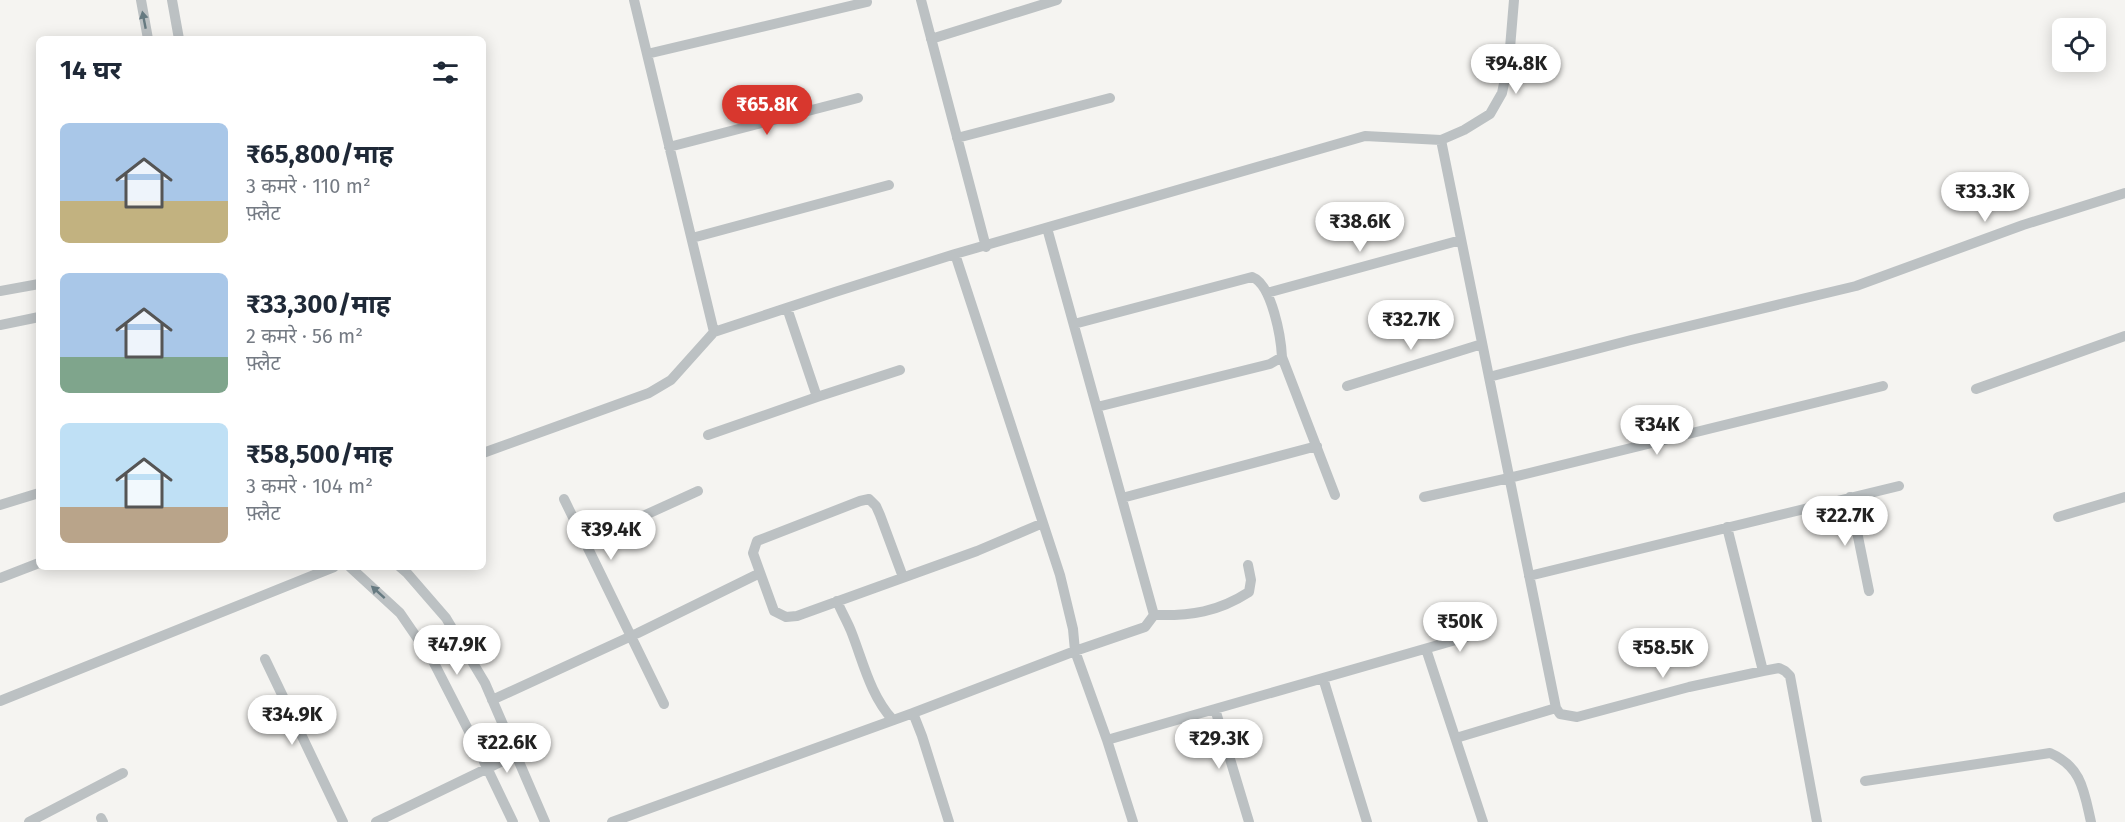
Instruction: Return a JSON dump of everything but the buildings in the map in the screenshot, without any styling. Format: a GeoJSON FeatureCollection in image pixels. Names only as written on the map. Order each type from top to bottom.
{"type":"FeatureCollection","features":[{"type":"Feature","properties":{"kind":"street"},"geometry":{"type":"LineString","coordinates":[[141,0],[147,36]]}},
{"type":"Feature","properties":{"kind":"street"},"geometry":{"type":"LineString","coordinates":[[172,0],[178,36]]}},
{"type":"Feature","properties":{"kind":"street"},"geometry":{"type":"LineString","coordinates":[[634,0],[714,332]]}},
{"type":"Feature","properties":{"kind":"street"},"geometry":{"type":"LineString","coordinates":[[921,0],[986,247]]}},
{"type":"Feature","properties":{"kind":"street"},"geometry":{"type":"LineString","coordinates":[[931,39],[1057,0]]}},
{"type":"Feature","properties":{"kind":"street"},"geometry":{"type":"LineString","coordinates":[[486,452],[649,393],[671,380],[714,332],[786,308],[956,254],[1365,136],[1441,140],[1464,130],[1490,114],[1502,93],[1509,60],[1514,0]]}},
{"type":"Feature","properties":{"kind":"street"},"geometry":{"type":"LineString","coordinates":[[647,54],[867,2]]}},
{"type":"Feature","properties":{"kind":"street"},"geometry":{"type":"LineString","coordinates":[[669,147],[858,98]]}},
{"type":"Feature","properties":{"kind":"street"},"geometry":{"type":"LineString","coordinates":[[957,138],[1110,98]]}},
{"type":"Feature","properties":{"kind":"street"},"geometry":{"type":"LineString","coordinates":[[1441,140],[1556,708],[1560,714],[1577,717],[1689,687],[1779,668],[1790,676],[1817,822]]}},
{"type":"Feature","properties":{"kind":"street"},"geometry":{"type":"LineString","coordinates":[[692,238],[889,185]]}},
{"type":"Feature","properties":{"kind":"street"},"geometry":{"type":"LineString","coordinates":[[1489,377],[1856,286],[2022,225],[2125,193]]}},
{"type":"Feature","properties":{"kind":"street"},"geometry":{"type":"LineString","coordinates":[[1047,228],[1154,615]]}},
{"type":"Feature","properties":{"kind":"street"},"geometry":{"type":"LineString","coordinates":[[1267,293],[1461,240]]}},
{"type":"Feature","properties":{"kind":"street"},"geometry":{"type":"LineString","coordinates":[[956,254],[1060,575],[1073,629],[1075,651],[1133,822]]}},
{"type":"Feature","properties":{"kind":"street"},"geometry":{"type":"LineString","coordinates":[[1074,324],[1252,277],[1263,284],[1280,334],[1282,357],[1335,495]]}},
{"type":"Feature","properties":{"kind":"street"},"geometry":{"type":"LineString","coordinates":[[0,291],[36,285]]}},
{"type":"Feature","properties":{"kind":"street"},"geometry":{"type":"LineString","coordinates":[[786,308],[817,397]]}},
{"type":"Feature","properties":{"kind":"street"},"geometry":{"type":"LineString","coordinates":[[0,325],[36,318]]}},
{"type":"Feature","properties":{"kind":"street"},"geometry":{"type":"LineString","coordinates":[[1976,389],[2125,336]]}},
{"type":"Feature","properties":{"kind":"street"},"geometry":{"type":"LineString","coordinates":[[1347,386],[1482,344]]}},
{"type":"Feature","properties":{"kind":"street"},"geometry":{"type":"LineString","coordinates":[[1097,407],[1270,364],[1282,357]]}},
{"type":"Feature","properties":{"kind":"street"},"geometry":{"type":"LineString","coordinates":[[708,435],[900,370]]}},
{"type":"Feature","properties":{"kind":"street"},"geometry":{"type":"LineString","coordinates":[[1424,497],[1883,386]]}},
{"type":"Feature","properties":{"kind":"street"},"geometry":{"type":"LineString","coordinates":[[1122,498],[1317,446]]}},
{"type":"Feature","properties":{"kind":"street"},"geometry":{"type":"LineString","coordinates":[[1529,576],[1899,486]]}},
{"type":"Feature","properties":{"kind":"street"},"geometry":{"type":"LineString","coordinates":[[586,542],[698,491]]}},
{"type":"Feature","properties":{"kind":"street"},"geometry":{"type":"LineString","coordinates":[[0,505],[36,494]]}},
{"type":"Feature","properties":{"kind":"street"},"geometry":{"type":"LineString","coordinates":[[1850,497],[1869,591]]}},
{"type":"Feature","properties":{"kind":"street"},"geometry":{"type":"LineString","coordinates":[[2058,517],[2125,497]]}},
{"type":"Feature","properties":{"kind":"street"},"geometry":{"type":"LineString","coordinates":[[564,499],[664,704]]}},
{"type":"Feature","properties":{"kind":"street"},"geometry":{"type":"LineString","coordinates":[[903,577],[876,506],[869,499],[774,533],[757,542],[753,553],[774,611],[786,617],[797,616],[977,551],[1043,523]]}},
{"type":"Feature","properties":{"kind":"street"},"geometry":{"type":"LineString","coordinates":[[1727,527],[1763,670]]}},
{"type":"Feature","properties":{"kind":"street"},"geometry":{"type":"LineString","coordinates":[[0,578],[36,564]]}},
{"type":"Feature","properties":{"kind":"street"},"geometry":{"type":"LineString","coordinates":[[1154,615],[1198,614],[1238,599],[1249,592],[1251,580],[1248,565]]}},
{"type":"Feature","properties":{"kind":"street"},"geometry":{"type":"LineString","coordinates":[[0,701],[327,570]]}},
{"type":"Feature","properties":{"kind":"street"},"geometry":{"type":"LineString","coordinates":[[353,570],[400,613],[433,661],[513,822]]}},
{"type":"Feature","properties":{"kind":"street"},"geometry":{"type":"LineString","coordinates":[[404,570],[446,618],[485,683],[545,822]]}},
{"type":"Feature","properties":{"kind":"street"},"geometry":{"type":"LineString","coordinates":[[492,700],[760,573]]}},
{"type":"Feature","properties":{"kind":"street"},"geometry":{"type":"LineString","coordinates":[[837,601],[851,630],[865,672],[882,708],[893,720]]}},
{"type":"Feature","properties":{"kind":"street"},"geometry":{"type":"LineString","coordinates":[[612,822],[1145,627],[1154,615]]}},
{"type":"Feature","properties":{"kind":"street"},"geometry":{"type":"LineString","coordinates":[[1107,740],[1487,631]]}},
{"type":"Feature","properties":{"kind":"street"},"geometry":{"type":"LineString","coordinates":[[1426,649],[1483,822]]}},
{"type":"Feature","properties":{"kind":"street"},"geometry":{"type":"LineString","coordinates":[[265,659],[344,822]]}},
{"type":"Feature","properties":{"kind":"street"},"geometry":{"type":"LineString","coordinates":[[1323,678],[1367,822]]}},
{"type":"Feature","properties":{"kind":"street"},"geometry":{"type":"LineString","coordinates":[[1456,738],[1556,708]]}},
{"type":"Feature","properties":{"kind":"street"},"geometry":{"type":"LineString","coordinates":[[1215,709],[1250,822]]}},
{"type":"Feature","properties":{"kind":"street"},"geometry":{"type":"LineString","coordinates":[[913,713],[949,822]]}},
{"type":"Feature","properties":{"kind":"street"},"geometry":{"type":"LineString","coordinates":[[1865,782],[2050,753],[2062,758],[2081,780],[2091,822]]}},
{"type":"Feature","properties":{"kind":"street"},"geometry":{"type":"LineString","coordinates":[[375,822],[515,755]]}},
{"type":"Feature","properties":{"kind":"street"},"geometry":{"type":"LineString","coordinates":[[29,822],[123,773]]}}]}
